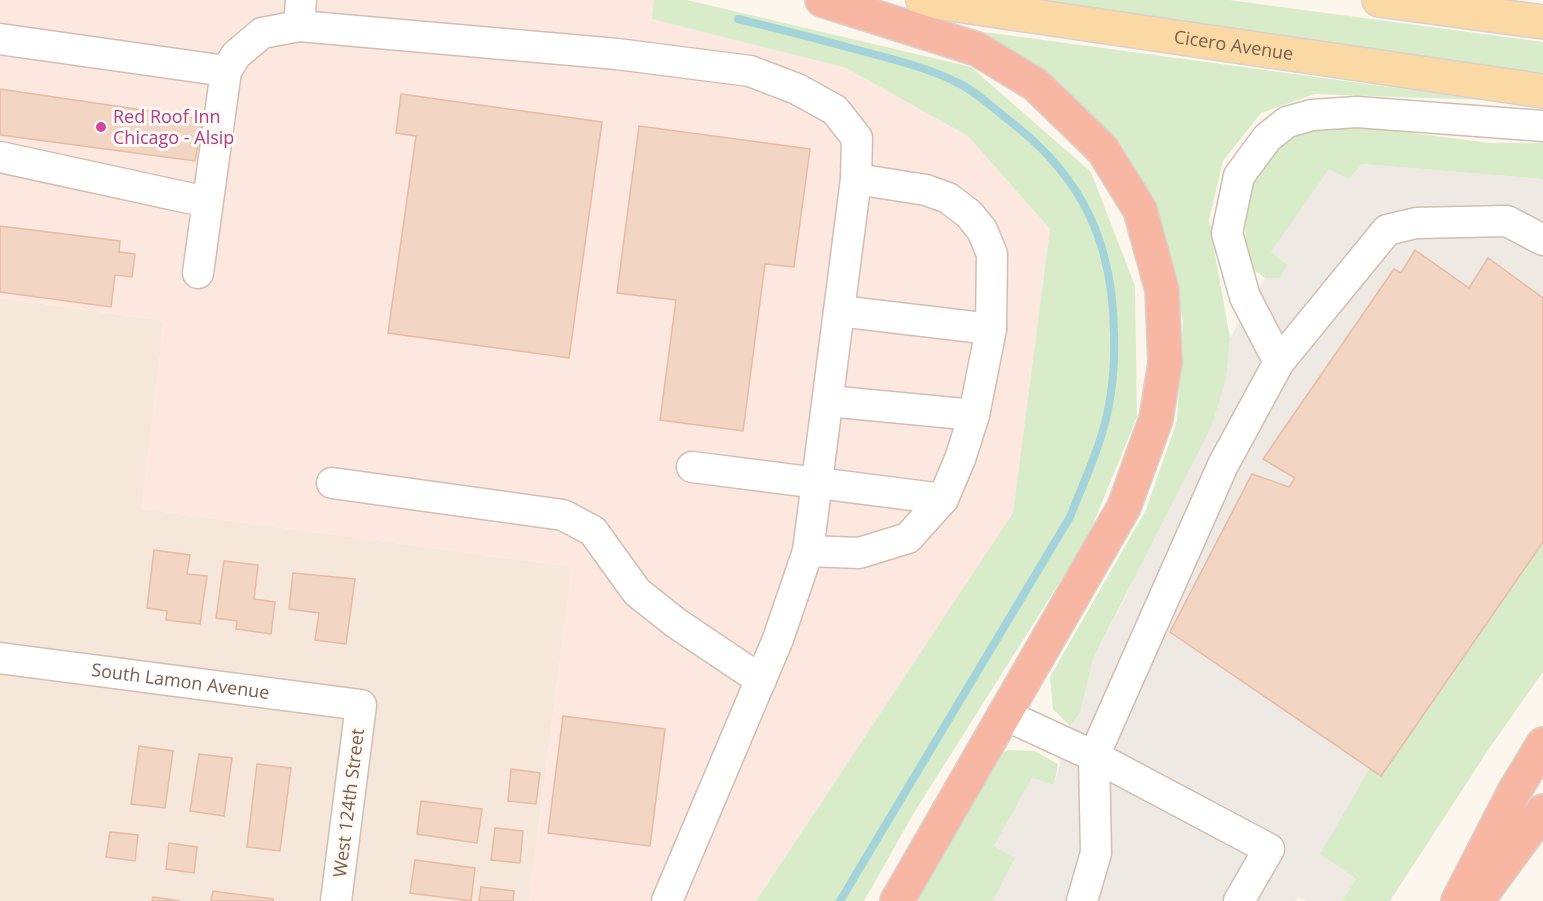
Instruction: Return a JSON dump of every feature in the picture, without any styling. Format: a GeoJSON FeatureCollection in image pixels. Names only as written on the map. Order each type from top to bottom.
{"type":"FeatureCollection","features":[{"type":"Feature","properties":{"kind":"highway"},"geometry":{"type":"LineString","coordinates":[[822,0],[977,49],[1036,85],[1103,150],[1140,210],[1162,290],[1165,363],[1156,419],[1124,507],[897,901]]}},
{"type":"Feature","properties":{"kind":"highway"},"geometry":{"type":"LineString","coordinates":[[1458,901],[1514,792],[1543,744]]}},
{"type":"Feature","properties":{"kind":"highway"},"geometry":{"type":"LineString","coordinates":[[1477,901],[1543,811]]}},
{"type":"Feature","properties":{"kind":"main road","name":"Cicero Avenue"},"geometry":{"type":"LineString","coordinates":[[923,0],[1543,91]]}},
{"type":"Feature","properties":{"kind":"main road"},"geometry":{"type":"LineString","coordinates":[[1379,0],[1543,22]]}},
{"type":"Feature","properties":{"kind":"street"},"geometry":{"type":"LineString","coordinates":[[198,273],[226,71],[236,55],[262,33],[300,13],[750,71],[797,88],[835,110],[857,138],[856,179],[808,551],[778,639],[667,901]]}},
{"type":"Feature","properties":{"kind":"street"},"geometry":{"type":"LineString","coordinates":[[0,39],[226,71]]}},
{"type":"Feature","properties":{"kind":"street"},"geometry":{"type":"LineString","coordinates":[[1279,362],[1245,297],[1227,233],[1239,176],[1267,138],[1287,122],[1312,115],[1357,112],[1543,126]]}},
{"type":"Feature","properties":{"kind":"street"},"geometry":{"type":"LineString","coordinates":[[0,157],[207,202]]}},
{"type":"Feature","properties":{"kind":"street"},"geometry":{"type":"LineString","coordinates":[[808,551],[859,553],[908,538],[943,499],[960,459],[974,415],[991,329],[993,254],[982,230],[969,214],[948,198],[926,190],[856,179]]}},
{"type":"Feature","properties":{"kind":"street"},"geometry":{"type":"LineString","coordinates":[[1082,901],[1096,853],[1094,756],[1223,465],[1279,362],[1387,230],[1416,223],[1507,221],[1543,240]]}},
{"type":"Feature","properties":{"kind":"street"},"geometry":{"type":"LineString","coordinates":[[839,311],[991,329]]}},
{"type":"Feature","properties":{"kind":"street"},"geometry":{"type":"LineString","coordinates":[[828,401],[974,415]]}},
{"type":"Feature","properties":{"kind":"street"},"geometry":{"type":"LineString","coordinates":[[692,467],[943,499]]}},
{"type":"Feature","properties":{"kind":"street"},"geometry":{"type":"LineString","coordinates":[[332,483],[563,515],[593,531],[637,592],[676,623],[761,680]]}},
{"type":"Feature","properties":{"kind":"street","name":"South Lamon Avenue"},"geometry":{"type":"LineString","coordinates":[[0,658],[361,705]]}},
{"type":"Feature","properties":{"kind":"street","name":"West 124th Street"},"geometry":{"type":"LineString","coordinates":[[336,901],[361,705]]}},
{"type":"Feature","properties":{"kind":"street"},"geometry":{"type":"LineString","coordinates":[[1003,714],[1094,756],[1269,849],[1239,901]]}},
{"type":"Feature","properties":{"kind":"shaded area"},"geometry":{"type":"Polygon","coordinates":[[[0,0],[654,0],[652,19],[846,68],[968,136],[1050,229],[1013,513],[756,901],[529,901],[572,567],[141,509],[164,321],[0,298],[0,0]]]}},
{"type":"Feature","properties":{"kind":"shaded area"},"geometry":{"type":"Polygon","coordinates":[[[1362,164],[1543,179],[1543,542],[1320,854],[1356,879],[1342,901],[1307,901],[1298,897],[1295,901],[993,901],[1015,858],[994,846],[1032,778],[1054,785],[1070,726],[1080,713],[1093,659],[1125,598],[1226,380],[1230,338],[1265,278],[1280,278],[1271,252],[1329,168],[1349,179],[1362,164]]]}},
{"type":"Feature","properties":{"kind":"shaded area"},"geometry":{"type":"Polygon","coordinates":[[[0,298],[164,321],[142,509],[572,567],[529,901],[0,901],[0,298]]]}},
{"type":"Feature","properties":{"kind":"green space"},"geometry":{"type":"Polygon","coordinates":[[[654,0],[687,0],[971,67],[1091,172],[1135,286],[1137,417],[1087,539],[915,811],[864,901],[756,901],[1013,513],[1050,229],[968,136],[846,68],[652,19],[654,0]]]}},
{"type":"Feature","properties":{"kind":"green space"},"geometry":{"type":"Polygon","coordinates":[[[1039,0],[1229,0],[1543,42],[1543,78],[1039,0]]]}},
{"type":"Feature","properties":{"kind":"green space"},"geometry":{"type":"Polygon","coordinates":[[[984,32],[1486,100],[1315,94],[1261,113],[1223,161],[1209,220],[1230,338],[1226,380],[1211,427],[1093,659],[1080,713],[1070,726],[1053,709],[1050,677],[1146,510],[1177,421],[1183,321],[1163,229],[1123,147],[1058,82],[984,32]]]}},
{"type":"Feature","properties":{"kind":"green space"},"geometry":{"type":"Polygon","coordinates":[[[1348,125],[1490,143],[1543,143],[1543,179],[1362,164],[1349,179],[1329,169],[1271,252],[1287,265],[1280,278],[1265,278],[1248,266],[1244,211],[1253,176],[1277,148],[1306,127],[1348,125]]]}},
{"type":"Feature","properties":{"kind":"green space"},"geometry":{"type":"Polygon","coordinates":[[[1543,542],[1543,672],[1490,747],[1390,901],[1342,901],[1356,879],[1320,854],[1370,768],[1543,542]]]}},
{"type":"Feature","properties":{"kind":"green space"},"geometry":{"type":"Polygon","coordinates":[[[1008,750],[1034,751],[1058,764],[1054,785],[1032,778],[994,846],[1015,858],[993,901],[913,901],[993,759],[1008,750]]]}},
{"type":"Feature","properties":{"kind":"building","name":"Red Roof Inn Chicago - Alsip"},"geometry":{"type":"Polygon","coordinates":[[[0,89],[203,119],[195,161],[0,135],[0,89]]]}},
{"type":"Feature","properties":{"kind":"building"},"geometry":{"type":"Polygon","coordinates":[[[401,94],[602,122],[569,358],[388,333],[416,136],[396,133],[401,94]]]}},
{"type":"Feature","properties":{"kind":"building"},"geometry":{"type":"Polygon","coordinates":[[[639,126],[810,149],[794,267],[765,264],[743,431],[660,420],[676,300],[617,293],[639,126]]]}},
{"type":"Feature","properties":{"kind":"building"},"geometry":{"type":"Polygon","coordinates":[[[0,226],[120,241],[119,252],[135,254],[132,277],[115,275],[111,307],[0,292],[0,226]]]}},
{"type":"Feature","properties":{"kind":"building"},"geometry":{"type":"Polygon","coordinates":[[[1415,250],[1469,288],[1488,258],[1543,298],[1543,542],[1381,776],[1170,632],[1252,474],[1289,487],[1295,478],[1263,459],[1394,269],[1401,273],[1415,250]]]}},
{"type":"Feature","properties":{"kind":"building"},"geometry":{"type":"Polygon","coordinates":[[[154,550],[190,555],[187,574],[207,576],[200,624],[166,620],[167,611],[147,608],[154,550]]]}},
{"type":"Feature","properties":{"kind":"building"},"geometry":{"type":"Polygon","coordinates":[[[224,561],[258,565],[254,599],[275,602],[271,634],[236,629],[237,621],[216,618],[224,561]]]}},
{"type":"Feature","properties":{"kind":"building"},"geometry":{"type":"Polygon","coordinates":[[[293,573],[355,579],[346,644],[315,640],[319,613],[289,609],[293,573]]]}},
{"type":"Feature","properties":{"kind":"building"},"geometry":{"type":"Polygon","coordinates":[[[563,716],[665,729],[650,846],[548,833],[563,716]]]}},
{"type":"Feature","properties":{"kind":"building"},"geometry":{"type":"Polygon","coordinates":[[[139,746],[173,751],[165,808],[131,804],[139,746]]]}},
{"type":"Feature","properties":{"kind":"building"},"geometry":{"type":"Polygon","coordinates":[[[199,754],[232,758],[224,816],[190,811],[199,754]]]}},
{"type":"Feature","properties":{"kind":"building"},"geometry":{"type":"Polygon","coordinates":[[[257,764],[291,768],[280,851],[247,847],[257,764]]]}},
{"type":"Feature","properties":{"kind":"building"},"geometry":{"type":"Polygon","coordinates":[[[511,769],[540,773],[536,804],[508,801],[511,769]]]}},
{"type":"Feature","properties":{"kind":"building"},"geometry":{"type":"Polygon","coordinates":[[[421,801],[482,809],[477,843],[417,834],[421,801]]]}},
{"type":"Feature","properties":{"kind":"building"},"geometry":{"type":"Polygon","coordinates":[[[495,828],[523,831],[520,863],[491,860],[495,828]]]}},
{"type":"Feature","properties":{"kind":"building"},"geometry":{"type":"Polygon","coordinates":[[[110,832],[138,835],[135,861],[106,857],[110,832]]]}},
{"type":"Feature","properties":{"kind":"building"},"geometry":{"type":"Polygon","coordinates":[[[169,843],[197,847],[194,873],[166,869],[169,843]]]}},
{"type":"Feature","properties":{"kind":"building"},"geometry":{"type":"Polygon","coordinates":[[[415,860],[475,868],[471,901],[410,893],[415,860]]]}},
{"type":"Feature","properties":{"kind":"building"},"geometry":{"type":"Polygon","coordinates":[[[481,887],[514,891],[513,901],[479,901],[481,887]]]}},
{"type":"Feature","properties":{"kind":"building"},"geometry":{"type":"Polygon","coordinates":[[[213,891],[273,899],[273,901],[211,901],[213,891]]]}},
{"type":"Feature","properties":{"kind":"building"},"geometry":{"type":"Polygon","coordinates":[[[153,897],[180,901],[152,901],[153,897]]]}},
{"type":"Feature","properties":{"kind":"waterway"},"geometry":{"type":"LineString","coordinates":[[738,19],[922,68],[956,82],[978,95],[1036,143],[1075,190],[1100,242],[1108,270],[1112,301],[1114,354],[1109,405],[1095,454],[1070,517],[840,901]]}},
{"type":"Feature","properties":{"kind":"place","name":"Red Roof Inn Chicago - Alsip"},"geometry":{"type":"Point","coordinates":[101,127]}}]}
